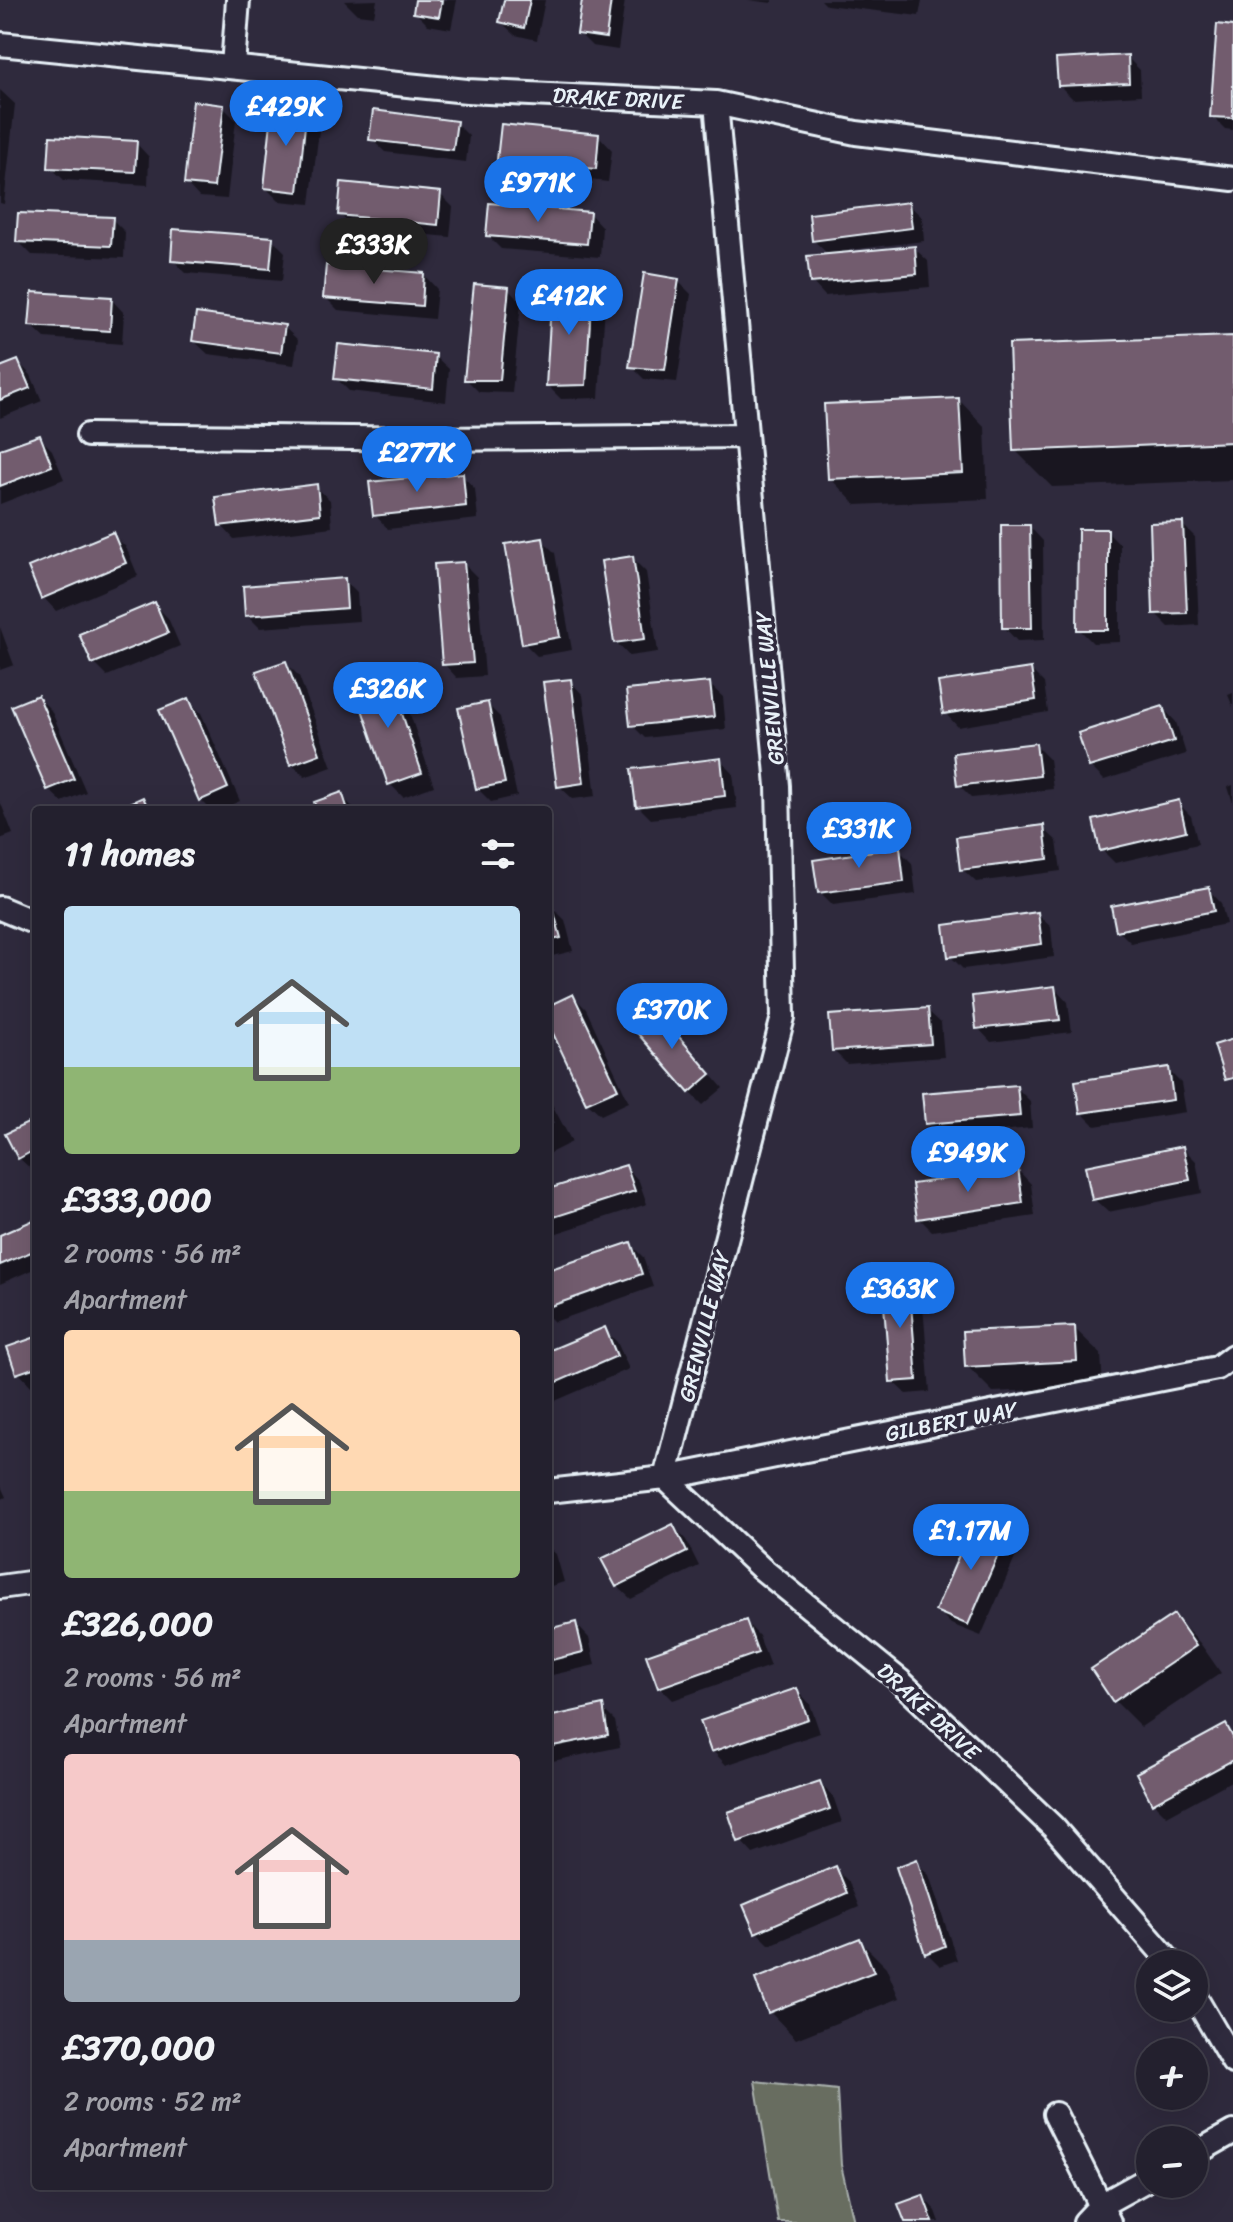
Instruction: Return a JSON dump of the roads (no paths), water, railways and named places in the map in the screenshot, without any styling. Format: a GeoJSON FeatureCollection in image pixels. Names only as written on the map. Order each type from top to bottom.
{"type":"FeatureCollection","features":[{"type":"Feature","properties":{"kind":"lane"},"geometry":{"type":"LineString","coordinates":[[233,66],[238,0]]}},
{"type":"Feature","properties":{"kind":"lane","name":"DRAKE DRIVE"},"geometry":{"type":"LineString","coordinates":[[0,44],[467,91],[716,103],[856,133],[1233,179]]}},
{"type":"Feature","properties":{"kind":"lane","name":"GRENVILLE WAY"},"geometry":{"type":"LineString","coordinates":[[665,1478],[783,1017],[778,786],[716,103]]}},
{"type":"Feature","properties":{"kind":"lane"},"geometry":{"type":"LineString","coordinates":[[88,435],[435,439],[746,436]]}},
{"type":"Feature","properties":{"kind":"lane"},"geometry":{"type":"LineString","coordinates":[[0,908],[32,921]]}},
{"type":"Feature","properties":{"kind":"lane","name":"GILBERT WAY"},"geometry":{"type":"LineString","coordinates":[[665,1478],[1217,1368],[1233,1356]]}},
{"type":"Feature","properties":{"kind":"lane"},"geometry":{"type":"LineString","coordinates":[[552,1491],[665,1478]]}},
{"type":"Feature","properties":{"kind":"lane","name":"DRAKE DRIVE"},"geometry":{"type":"LineString","coordinates":[[665,1478],[761,1568],[899,1680],[1053,1827],[1160,1950]]}},
{"type":"Feature","properties":{"kind":"lane"},"geometry":{"type":"LineString","coordinates":[[0,1587],[32,1583]]}},
{"type":"Feature","properties":{"kind":"lane"},"geometry":{"type":"LineString","coordinates":[[1208,2019],[1233,2062]]}},
{"type":"Feature","properties":{"kind":"lane"},"geometry":{"type":"LineString","coordinates":[[1055,2114],[1105,2214]]}},
{"type":"Feature","properties":{"kind":"lane"},"geometry":{"type":"LineString","coordinates":[[1208,2146],[1233,2132]]}},
{"type":"Feature","properties":{"kind":"lane"},"geometry":{"type":"LineString","coordinates":[[1085,2222],[1105,2214],[1136,2189]]}}]}
